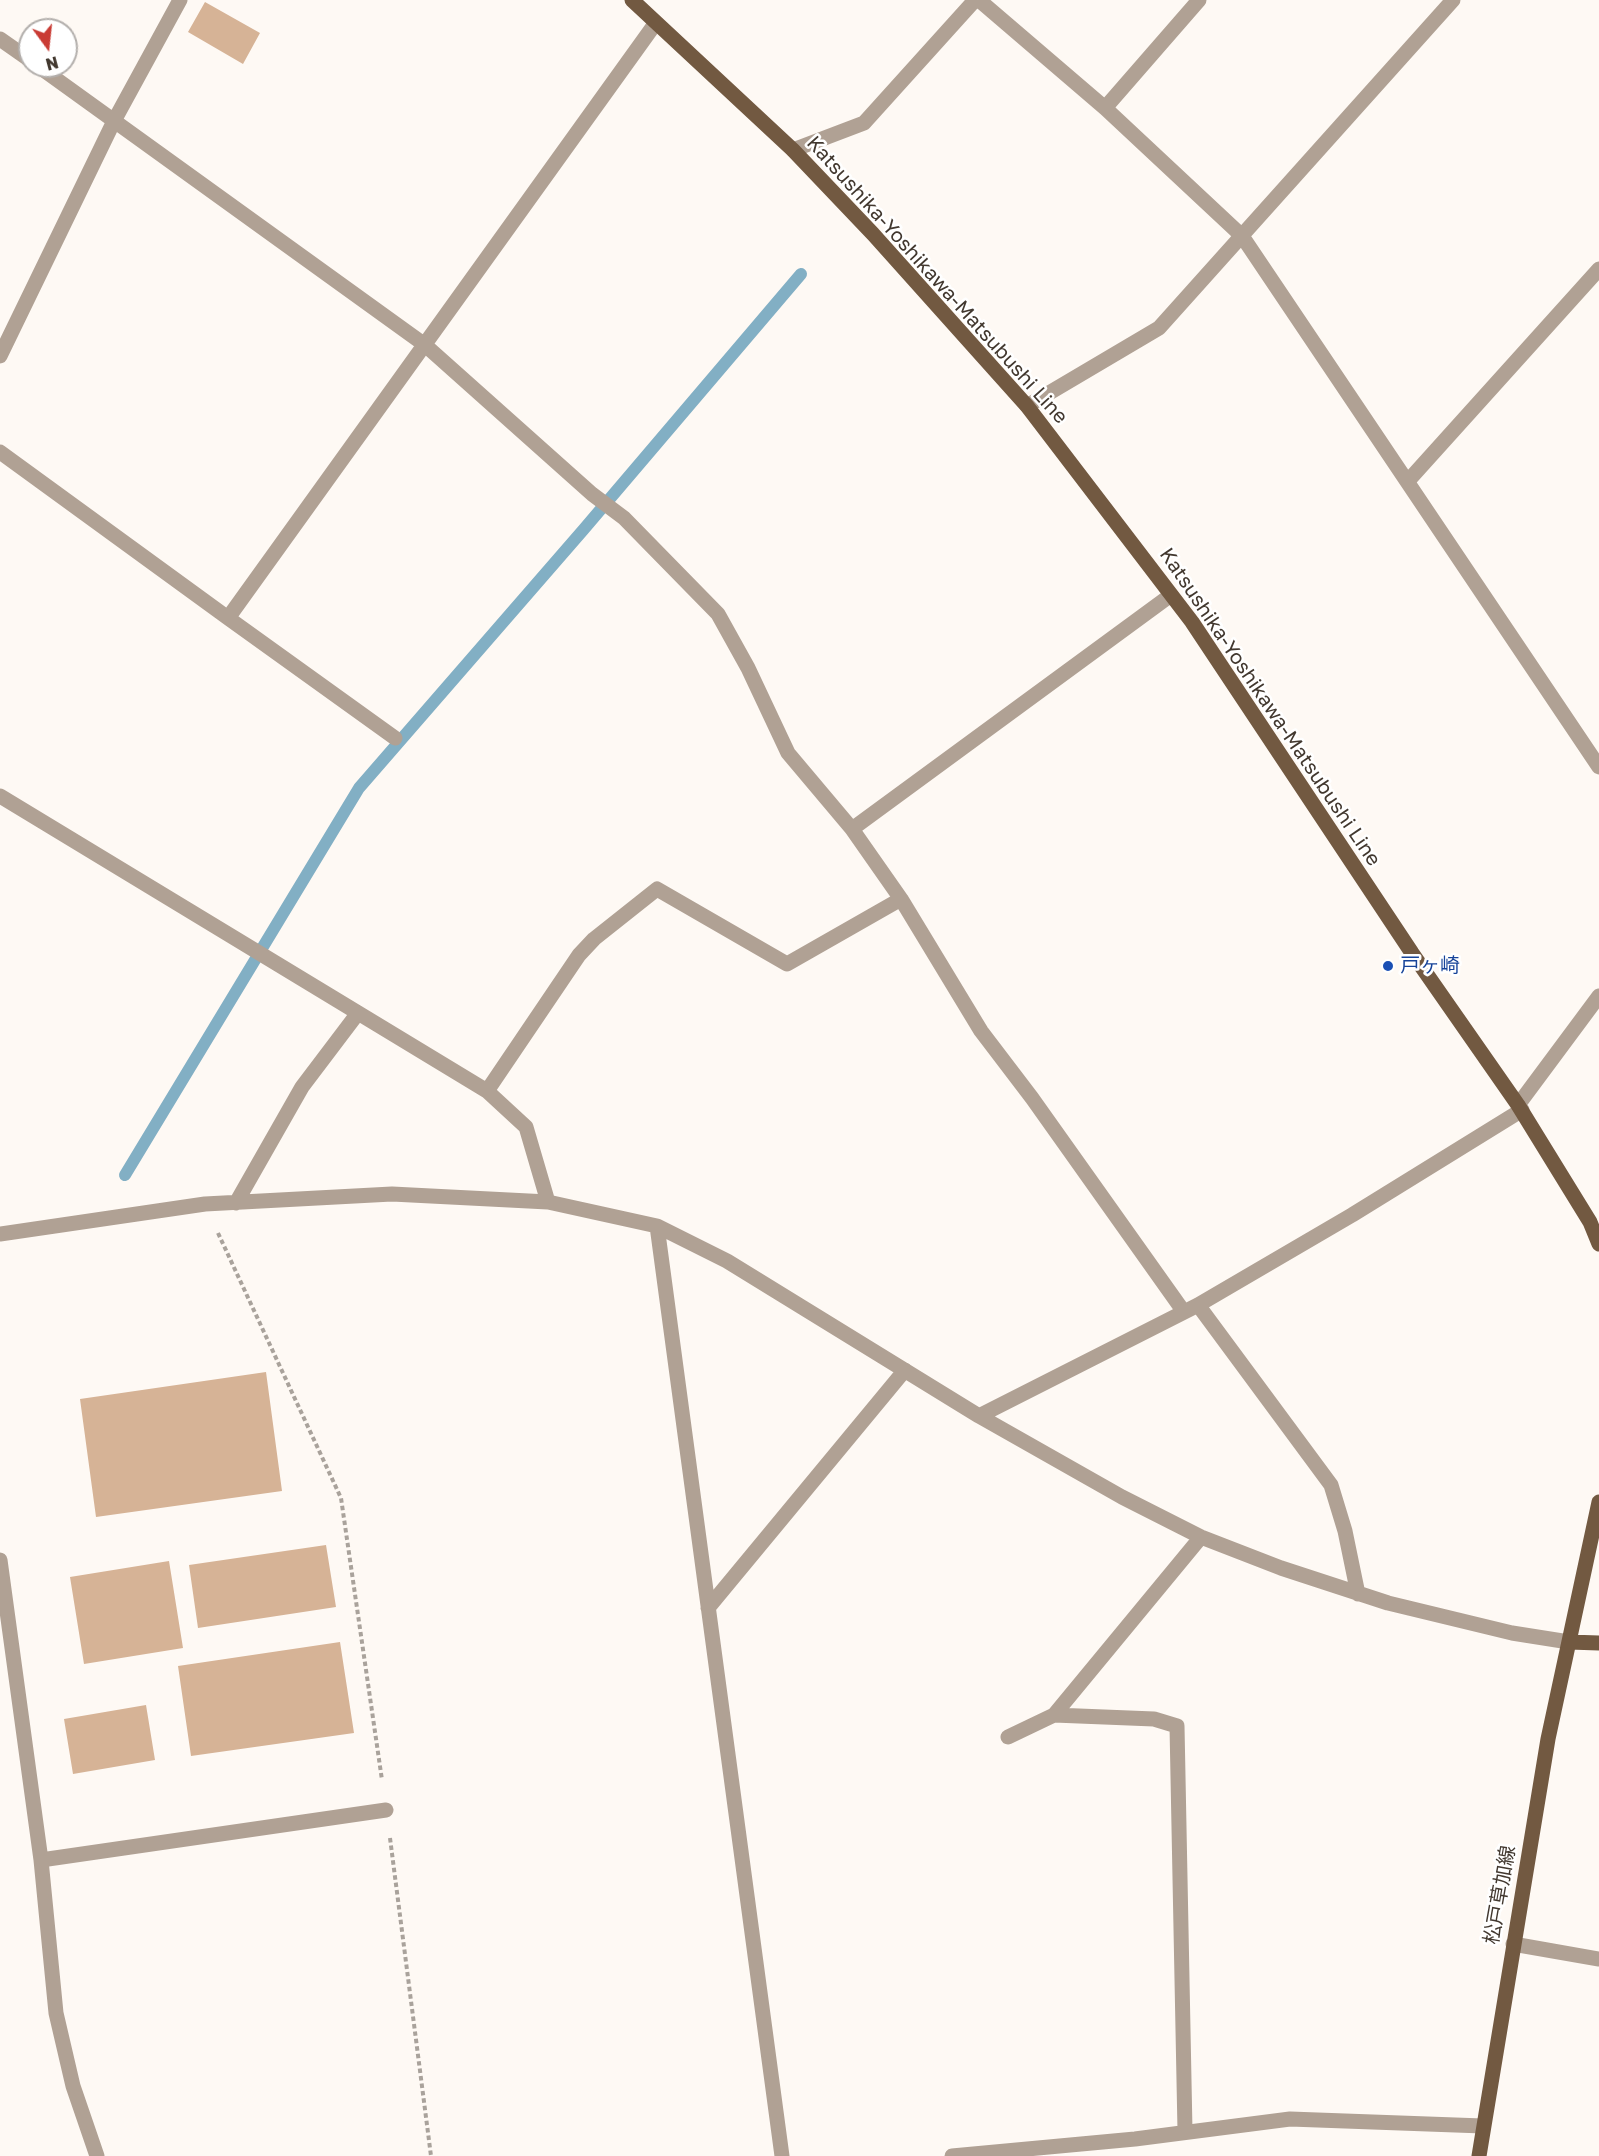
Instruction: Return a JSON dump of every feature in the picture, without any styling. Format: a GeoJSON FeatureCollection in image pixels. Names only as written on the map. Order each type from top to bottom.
{"type":"FeatureCollection","features":[{"type":"Feature","properties":{"kind":"main road","name":"Katsushika-Yoshikawa-Matsubushi Line"},"geometry":{"type":"LineString","coordinates":[[632,0],[655,24],[793,150],[873,234],[1027,406],[1192,622],[1412,953],[1520,1108],[1590,1222],[1599,1244]]}},
{"type":"Feature","properties":{"kind":"main road"},"geometry":{"type":"LineString","coordinates":[[1599,1502],[1569,1642],[1599,1643]]}},
{"type":"Feature","properties":{"kind":"main road","name":"松戸草加線"},"geometry":{"type":"LineString","coordinates":[[1479,2156],[1548,1739],[1569,1642]]}},
{"type":"Feature","properties":{"kind":"street"},"geometry":{"type":"LineString","coordinates":[[0,356],[114,121],[180,0]]}},
{"type":"Feature","properties":{"kind":"street"},"geometry":{"type":"LineString","coordinates":[[793,150],[864,123],[977,0],[1105,108],[1242,236],[1599,767]]}},
{"type":"Feature","properties":{"kind":"street"},"geometry":{"type":"LineString","coordinates":[[1105,108],[1199,0]]}},
{"type":"Feature","properties":{"kind":"street"},"geometry":{"type":"LineString","coordinates":[[1027,406],[1159,328],[1453,0]]}},
{"type":"Feature","properties":{"kind":"street"},"geometry":{"type":"LineString","coordinates":[[228,618],[655,24]]}},
{"type":"Feature","properties":{"kind":"street"},"geometry":{"type":"LineString","coordinates":[[0,39],[18,52]]}},
{"type":"Feature","properties":{"kind":"street"},"geometry":{"type":"LineString","coordinates":[[55,78],[425,345],[592,494],[624,518],[718,614],[748,668],[788,753],[852,829],[901,899],[981,1031],[1032,1098],[1184,1312]]}},
{"type":"Feature","properties":{"kind":"street"},"geometry":{"type":"LineString","coordinates":[[1408,481],[1599,269]]}},
{"type":"Feature","properties":{"kind":"street"},"geometry":{"type":"LineString","coordinates":[[0,452],[395,738]]}},
{"type":"Feature","properties":{"kind":"street"},"geometry":{"type":"LineString","coordinates":[[852,829],[1172,595]]}},
{"type":"Feature","properties":{"kind":"street"},"geometry":{"type":"LineString","coordinates":[[0,796],[487,1091],[526,1127],[548,1202]]}},
{"type":"Feature","properties":{"kind":"street"},"geometry":{"type":"LineString","coordinates":[[487,1091],[579,955],[594,939],[657,890],[787,964],[901,899]]}},
{"type":"Feature","properties":{"kind":"street"},"geometry":{"type":"LineString","coordinates":[[979,1416],[1198,1305],[1352,1215],[1520,1108],[1599,996]]}},
{"type":"Feature","properties":{"kind":"street"},"geometry":{"type":"LineString","coordinates":[[236,1203],[302,1087],[358,1013]]}},
{"type":"Feature","properties":{"kind":"street"},"geometry":{"type":"LineString","coordinates":[[0,1234],[205,1204],[392,1194],[548,1202],[657,1226],[727,1261],[979,1416],[1122,1497],[1200,1537],[1358,1594],[1512,1633],[1569,1642]]}},
{"type":"Feature","properties":{"kind":"street"},"geometry":{"type":"LineString","coordinates":[[657,1226],[782,2156]]}},
{"type":"Feature","properties":{"kind":"street"},"geometry":{"type":"LineString","coordinates":[[1198,1305],[1331,1485],[1345,1531],[1358,1594]]}},
{"type":"Feature","properties":{"kind":"street"},"geometry":{"type":"LineString","coordinates":[[708,1608],[905,1370]]}},
{"type":"Feature","properties":{"kind":"street"},"geometry":{"type":"LineString","coordinates":[[1008,1737],[1054,1715],[1200,1537]]}},
{"type":"Feature","properties":{"kind":"street"},"geometry":{"type":"LineString","coordinates":[[0,1560],[41,1860],[56,2013],[73,2086],[97,2156]]}},
{"type":"Feature","properties":{"kind":"street"},"geometry":{"type":"LineString","coordinates":[[1054,1715],[1154,1719],[1177,1726],[1185,2132]]}},
{"type":"Feature","properties":{"kind":"street"},"geometry":{"type":"LineString","coordinates":[[41,1860],[386,1810]]}},
{"type":"Feature","properties":{"kind":"street"},"geometry":{"type":"LineString","coordinates":[[1513,1944],[1599,1959]]}},
{"type":"Feature","properties":{"kind":"street"},"geometry":{"type":"LineString","coordinates":[[952,2156],[1135,2139],[1290,2119],[1483,2126]]}},
{"type":"Feature","properties":{"kind":"path"},"geometry":{"type":"LineString","coordinates":[[205,1204],[341,1498],[386,1810],[431,2156]]}},
{"type":"Feature","properties":{"kind":"building"},"geometry":{"type":"Polygon","coordinates":[[[205,2],[260,33],[243,64],[188,32],[205,2]]]}},
{"type":"Feature","properties":{"kind":"building"},"geometry":{"type":"Polygon","coordinates":[[[266,1372],[282,1491],[96,1517],[80,1399],[266,1372]]]}},
{"type":"Feature","properties":{"kind":"building"},"geometry":{"type":"Polygon","coordinates":[[[326,1545],[336,1607],[198,1628],[189,1565],[326,1545]]]}},
{"type":"Feature","properties":{"kind":"building"},"geometry":{"type":"Polygon","coordinates":[[[169,1561],[183,1648],[84,1664],[70,1577],[169,1561]]]}},
{"type":"Feature","properties":{"kind":"building"},"geometry":{"type":"Polygon","coordinates":[[[340,1642],[354,1733],[191,1756],[178,1666],[340,1642]]]}},
{"type":"Feature","properties":{"kind":"building"},"geometry":{"type":"Polygon","coordinates":[[[146,1705],[155,1760],[73,1774],[64,1719],[146,1705]]]}},
{"type":"Feature","properties":{"kind":"waterway"},"geometry":{"type":"LineString","coordinates":[[125,1175],[359,788],[801,274]]}},
{"type":"Feature","properties":{"kind":"place","name":"戸ヶ崎"},"geometry":{"type":"Point","coordinates":[1388,966]}}]}
